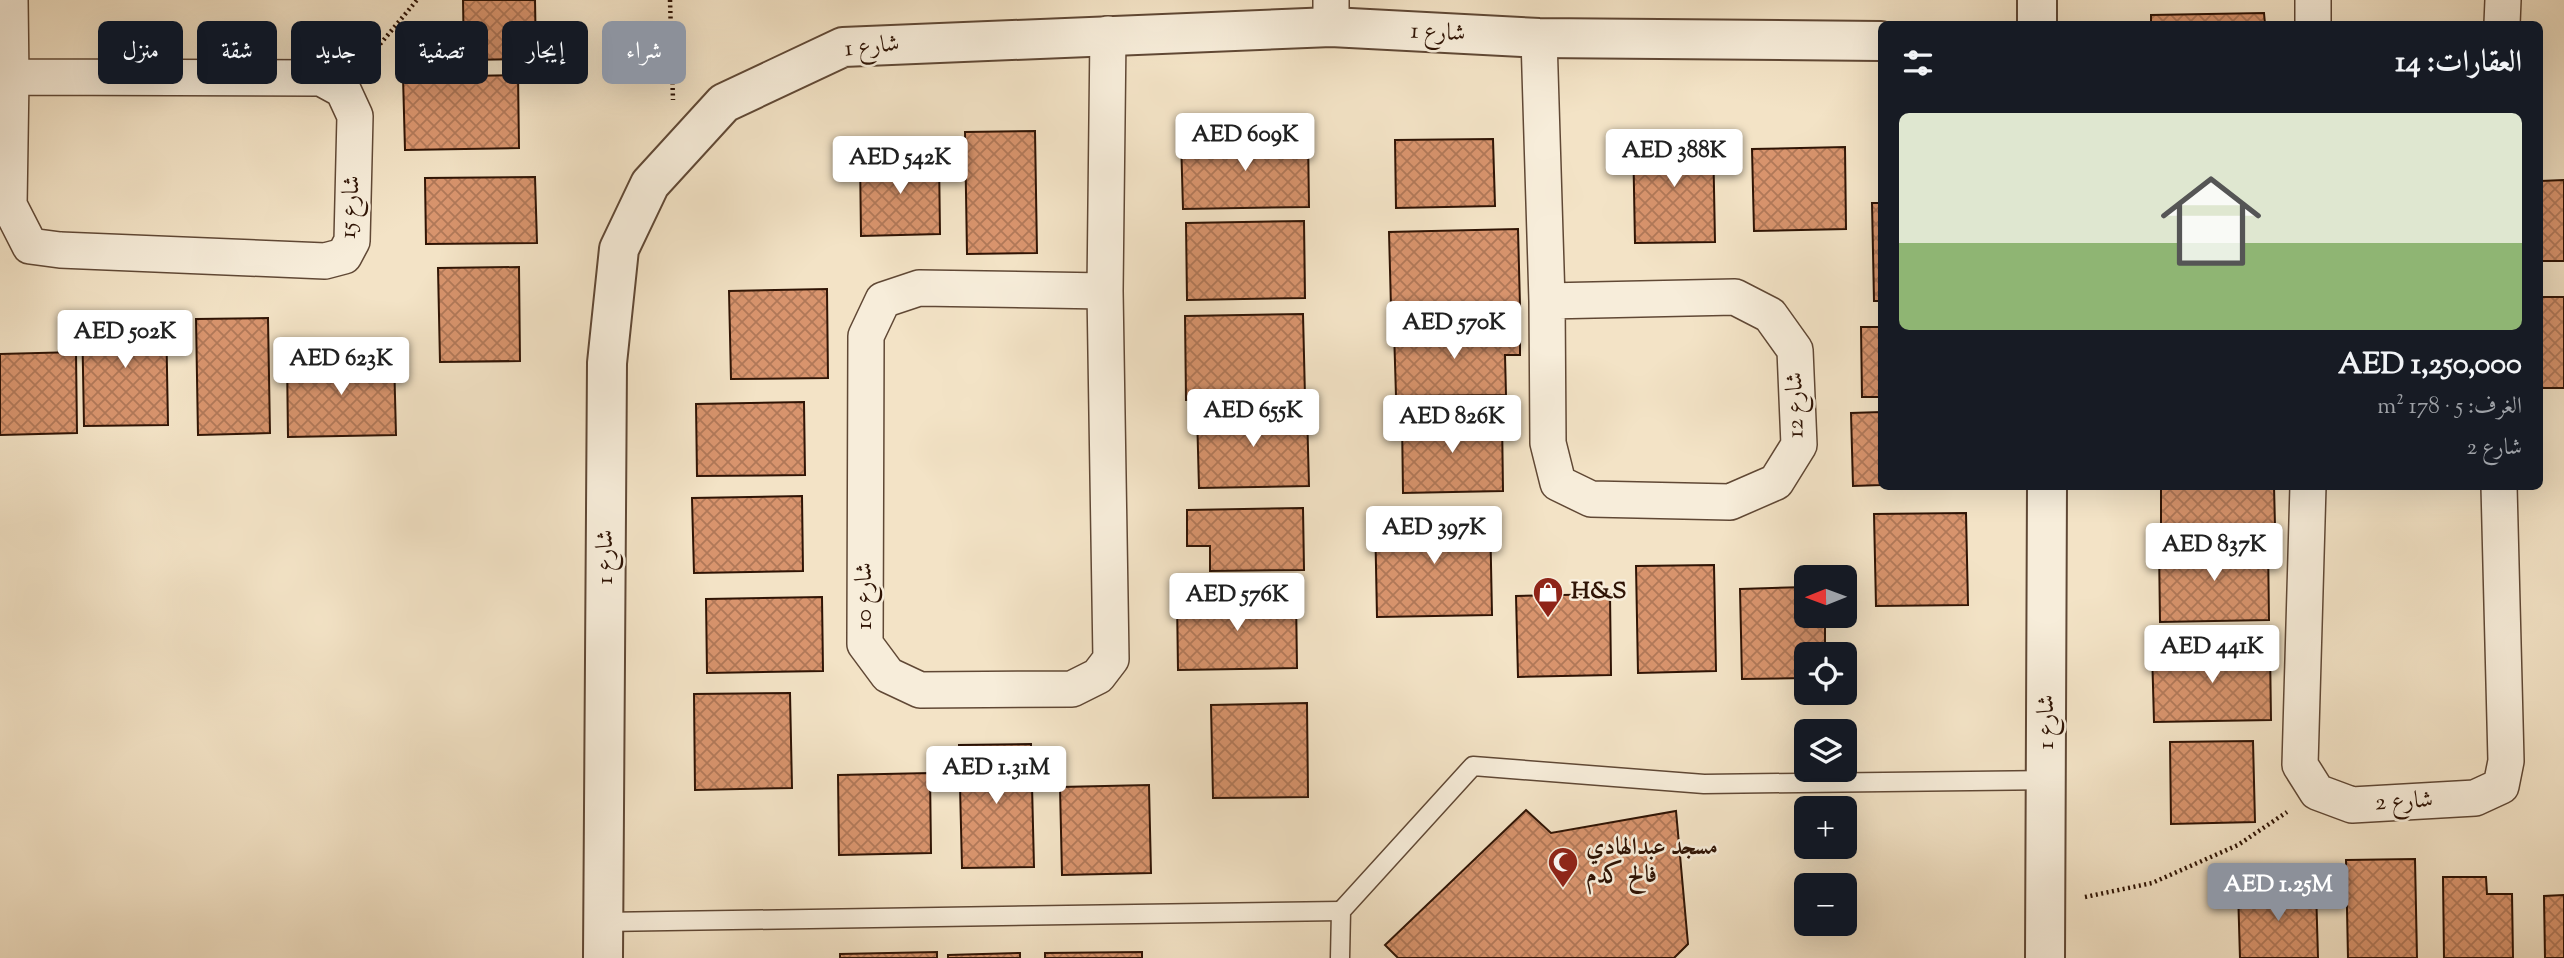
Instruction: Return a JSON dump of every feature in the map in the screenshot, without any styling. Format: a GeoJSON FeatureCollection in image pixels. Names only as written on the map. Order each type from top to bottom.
{"type":"FeatureCollection","features":[{"type":"Feature","properties":{"kind":"street","name":"شارع 15"},"geometry":{"type":"LineString","coordinates":[[10,0],[9,205],[30,246],[60,250],[325,261],[344,256],[352,241],[355,116],[342,90]]}},
{"type":"Feature","properties":{"kind":"street"},"geometry":{"type":"LineString","coordinates":[[2038,0],[2038,21]]}},
{"type":"Feature","properties":{"kind":"street"},"geometry":{"type":"LineString","coordinates":[[2313,0],[2313,21]]}},
{"type":"Feature","properties":{"kind":"street"},"geometry":{"type":"LineString","coordinates":[[2502,21],[2503,0]]}},
{"type":"Feature","properties":{"kind":"street","name":"شارع 1"},"geometry":{"type":"LineString","coordinates":[[603,940],[607,363],[619,249],[650,184],[724,103],[843,47],[1108,34],[1331,14],[1539,38],[1878,41]]}},
{"type":"Feature","properties":{"kind":"street","name":"شارع 10"},"geometry":{"type":"LineString","coordinates":[[1105,291],[919,288],[884,300],[866,336],[865,643],[888,675],[920,690],[1072,689],[1098,676],[1111,659],[1105,291],[1108,34]]}},
{"type":"Feature","properties":{"kind":"street","name":"شارع 12"},"geometry":{"type":"LineString","coordinates":[[1539,38],[1547,301],[1548,443],[1558,483],[1591,499],[1730,502],[1776,482],[1799,444],[1795,350],[1770,315],[1735,297],[1547,301]]}},
{"type":"Feature","properties":{"kind":"street"},"geometry":{"type":"LineString","coordinates":[[11,77],[321,78],[342,90]]}},
{"type":"Feature","properties":{"kind":"street","name":"شارع 1"},"geometry":{"type":"LineString","coordinates":[[2045,958],[2047,490]]}},
{"type":"Feature","properties":{"kind":"street"},"geometry":{"type":"LineString","coordinates":[[2308,490],[2300,765],[2317,792]]}},
{"type":"Feature","properties":{"kind":"street","name":"شارع 2"},"geometry":{"type":"LineString","coordinates":[[2317,792],[2351,805],[2475,798],[2501,786],[2506,761],[2499,490]]}},
{"type":"Feature","properties":{"kind":"lane"},"geometry":{"type":"LineString","coordinates":[[1340,958],[1341,911],[1474,766],[1704,784],[2046,780]]}},
{"type":"Feature","properties":{"kind":"lane"},"geometry":{"type":"LineString","coordinates":[[603,940],[1341,911]]}},
{"type":"Feature","properties":{"kind":"path"},"geometry":{"type":"LineString","coordinates":[[342,90],[417,0]]}},
{"type":"Feature","properties":{"kind":"path"},"geometry":{"type":"LineString","coordinates":[[670,0],[675,157]]}},
{"type":"Feature","properties":{"kind":"path"},"geometry":{"type":"LineString","coordinates":[[2046,898],[2090,897],[2152,883],[2238,845],[2317,792]]}},
{"type":"Feature","properties":{"kind":"building"},"geometry":{"type":"Polygon","coordinates":[[[463,0],[535,0],[535,21],[502,21],[502,59],[488,60],[488,21],[463,21],[463,0]]]}},
{"type":"Feature","properties":{"kind":"building"},"geometry":{"type":"Polygon","coordinates":[[[2264,13],[2265,21],[2151,21],[2151,15],[2264,13]]]}},
{"type":"Feature","properties":{"kind":"building"},"geometry":{"type":"Polygon","coordinates":[[[502,75],[502,84],[518,84],[519,148],[405,150],[403,84],[488,84],[488,76],[502,75]]]}},
{"type":"Feature","properties":{"kind":"building"},"geometry":{"type":"Polygon","coordinates":[[[1035,131],[1037,253],[967,254],[965,132],[1035,131]]]}},
{"type":"Feature","properties":{"kind":"building"},"geometry":{"type":"Polygon","coordinates":[[[1713,135],[1715,242],[1635,243],[1633,136],[1713,135]]]}},
{"type":"Feature","properties":{"kind":"building"},"geometry":{"type":"Polygon","coordinates":[[[1308,137],[1309,207],[1183,209],[1181,139],[1308,137]]]}},
{"type":"Feature","properties":{"kind":"building"},"geometry":{"type":"Polygon","coordinates":[[[1493,139],[1495,206],[1396,208],[1395,140],[1493,139]]]}},
{"type":"Feature","properties":{"kind":"building"},"geometry":{"type":"Polygon","coordinates":[[[1845,147],[1846,229],[1754,231],[1752,149],[1845,147]]]}},
{"type":"Feature","properties":{"kind":"building"},"geometry":{"type":"Polygon","coordinates":[[[939,156],[940,234],[861,236],[860,157],[939,156]]]}},
{"type":"Feature","properties":{"kind":"building"},"geometry":{"type":"Polygon","coordinates":[[[535,177],[537,243],[426,244],[425,178],[535,177]]]}},
{"type":"Feature","properties":{"kind":"building"},"geometry":{"type":"Polygon","coordinates":[[[2564,180],[2564,261],[2543,261],[2543,181],[2564,180]]]}},
{"type":"Feature","properties":{"kind":"building"},"geometry":{"type":"Polygon","coordinates":[[[1872,203],[1878,203],[1878,301],[1874,301],[1872,203]]]}},
{"type":"Feature","properties":{"kind":"building"},"geometry":{"type":"Polygon","coordinates":[[[1304,221],[1305,298],[1187,300],[1186,223],[1304,221]]]}},
{"type":"Feature","properties":{"kind":"building"},"geometry":{"type":"Polygon","coordinates":[[[1518,229],[1520,306],[1391,308],[1389,232],[1518,229]]]}},
{"type":"Feature","properties":{"kind":"building"},"geometry":{"type":"Polygon","coordinates":[[[519,267],[520,361],[440,362],[438,268],[519,267]]]}},
{"type":"Feature","properties":{"kind":"building"},"geometry":{"type":"Polygon","coordinates":[[[827,289],[828,378],[731,379],[729,291],[827,289]]]}},
{"type":"Feature","properties":{"kind":"building"},"geometry":{"type":"Polygon","coordinates":[[[2543,297],[2564,297],[2564,388],[2543,388],[2543,297]]]}},
{"type":"Feature","properties":{"kind":"building"},"geometry":{"type":"Polygon","coordinates":[[[166,314],[168,425],[84,426],[82,315],[166,314]]]}},
{"type":"Feature","properties":{"kind":"building"},"geometry":{"type":"Polygon","coordinates":[[[1303,314],[1305,397],[1186,400],[1185,316],[1303,314]]]}},
{"type":"Feature","properties":{"kind":"building"},"geometry":{"type":"Polygon","coordinates":[[[268,318],[270,433],[198,435],[196,319],[268,318]]]}},
{"type":"Feature","properties":{"kind":"building"},"geometry":{"type":"Polygon","coordinates":[[[1861,327],[1878,327],[1878,397],[1862,397],[1861,327]]]}},
{"type":"Feature","properties":{"kind":"building"},"geometry":{"type":"Polygon","coordinates":[[[1520,328],[1520,355],[1505,355],[1506,395],[1396,396],[1394,330],[1520,328]]]}},
{"type":"Feature","properties":{"kind":"building"},"geometry":{"type":"Polygon","coordinates":[[[76,352],[77,433],[0,435],[0,354],[76,352]]]}},
{"type":"Feature","properties":{"kind":"building"},"geometry":{"type":"Polygon","coordinates":[[[394,357],[396,435],[288,437],[287,359],[394,357]]]}},
{"type":"Feature","properties":{"kind":"building"},"geometry":{"type":"Polygon","coordinates":[[[804,402],[805,475],[697,476],[696,404],[804,402]]]}},
{"type":"Feature","properties":{"kind":"building"},"geometry":{"type":"Polygon","coordinates":[[[1307,411],[1309,486],[1199,488],[1197,413],[1307,411]]]}},
{"type":"Feature","properties":{"kind":"building"},"geometry":{"type":"Polygon","coordinates":[[[1878,412],[1878,485],[1853,486],[1851,413],[1878,412]]]}},
{"type":"Feature","properties":{"kind":"building"},"geometry":{"type":"Polygon","coordinates":[[[1502,418],[1503,491],[1403,493],[1402,419],[1502,418]]]}},
{"type":"Feature","properties":{"kind":"building"},"geometry":{"type":"Polygon","coordinates":[[[2161,490],[2274,490],[2275,526],[2161,528],[2161,490]]]}},
{"type":"Feature","properties":{"kind":"building"},"geometry":{"type":"Polygon","coordinates":[[[802,496],[803,571],[694,573],[692,498],[802,496]]]}},
{"type":"Feature","properties":{"kind":"building"},"geometry":{"type":"Polygon","coordinates":[[[1303,508],[1304,570],[1210,571],[1210,546],[1187,546],[1187,510],[1303,508]]]}},
{"type":"Feature","properties":{"kind":"building"},"geometry":{"type":"Polygon","coordinates":[[[1966,513],[1968,605],[1876,606],[1874,514],[1966,513]]]}},
{"type":"Feature","properties":{"kind":"building"},"geometry":{"type":"Polygon","coordinates":[[[1490,514],[1492,615],[1377,617],[1375,516],[1490,514]]]}},
{"type":"Feature","properties":{"kind":"building"},"geometry":{"type":"Polygon","coordinates":[[[2268,544],[2269,620],[2160,622],[2159,546],[2268,544]]]}},
{"type":"Feature","properties":{"kind":"building"},"geometry":{"type":"Polygon","coordinates":[[[1714,565],[1716,671],[1638,673],[1636,566],[1714,565]]]}},
{"type":"Feature","properties":{"kind":"building"},"geometry":{"type":"Polygon","coordinates":[[[1794,587],[1794,628],[1825,628],[1825,642],[1794,642],[1794,678],[1742,679],[1740,589],[1794,587]]]}},
{"type":"Feature","properties":{"kind":"building"},"geometry":{"type":"Polygon","coordinates":[[[1610,594],[1611,675],[1518,677],[1516,596],[1610,594]]]}},
{"type":"Feature","properties":{"kind":"building"},"geometry":{"type":"Polygon","coordinates":[[[1296,596],[1297,668],[1178,670],[1177,598],[1296,596]]]}},
{"type":"Feature","properties":{"kind":"building"},"geometry":{"type":"Polygon","coordinates":[[[822,597],[823,671],[707,673],[706,599],[822,597]]]}},
{"type":"Feature","properties":{"kind":"building"},"geometry":{"type":"Polygon","coordinates":[[[2270,648],[2271,720],[2154,722],[2152,650],[2270,648]]]}},
{"type":"Feature","properties":{"kind":"building"},"geometry":{"type":"Polygon","coordinates":[[[790,693],[792,788],[695,790],[694,694],[790,693]]]}},
{"type":"Feature","properties":{"kind":"building"},"geometry":{"type":"Polygon","coordinates":[[[1307,703],[1308,797],[1213,798],[1211,705],[1307,703]]]}},
{"type":"Feature","properties":{"kind":"building"},"geometry":{"type":"Polygon","coordinates":[[[2253,741],[2255,822],[2171,824],[2170,742],[2253,741]]]}},
{"type":"Feature","properties":{"kind":"building"},"geometry":{"type":"Polygon","coordinates":[[[1031,744],[1034,867],[962,868],[959,745],[1031,744]]]}},
{"type":"Feature","properties":{"kind":"building"},"geometry":{"type":"Polygon","coordinates":[[[930,773],[931,853],[839,855],[838,775],[930,773]]]}},
{"type":"Feature","properties":{"kind":"building"},"geometry":{"type":"Polygon","coordinates":[[[1149,785],[1151,873],[1062,875],[1060,787],[1149,785]]]}},
{"type":"Feature","properties":{"kind":"building","name":"مسجد عبدالهادي فالح كدم"},"geometry":{"type":"Polygon","coordinates":[[[1526,810],[1551,833],[1676,811],[1688,944],[1674,958],[1398,958],[1385,945],[1526,810]]]}},
{"type":"Feature","properties":{"kind":"building"},"geometry":{"type":"Polygon","coordinates":[[[2415,859],[2417,958],[2348,958],[2346,860],[2415,859]]]}},
{"type":"Feature","properties":{"kind":"building"},"geometry":{"type":"Polygon","coordinates":[[[2443,877],[2486,877],[2487,894],[2512,894],[2513,958],[2444,958],[2443,877]]]}},
{"type":"Feature","properties":{"kind":"building"},"geometry":{"type":"Polygon","coordinates":[[[2316,888],[2318,958],[2240,958],[2238,890],[2316,888]]]}},
{"type":"Feature","properties":{"kind":"building"},"geometry":{"type":"Polygon","coordinates":[[[2564,895],[2564,958],[2545,958],[2544,896],[2564,895]]]}},
{"type":"Feature","properties":{"kind":"building"},"geometry":{"type":"Polygon","coordinates":[[[937,952],[937,958],[840,958],[840,954],[937,952]]]}},
{"type":"Feature","properties":{"kind":"building"},"geometry":{"type":"Polygon","coordinates":[[[1142,952],[1142,958],[1045,958],[1045,953],[1142,952]]]}},
{"type":"Feature","properties":{"kind":"building"},"geometry":{"type":"Polygon","coordinates":[[[1020,953],[1020,958],[948,958],[948,955],[1020,953]]]}},
{"type":"Feature","properties":{"kind":"place","name":"H&S"},"geometry":{"type":"Point","coordinates":[1548,619]}},
{"type":"Feature","properties":{"kind":"place","name":"مسجد عبدالهادي فالح كدم"},"geometry":{"type":"Point","coordinates":[1563,889]}}]}
